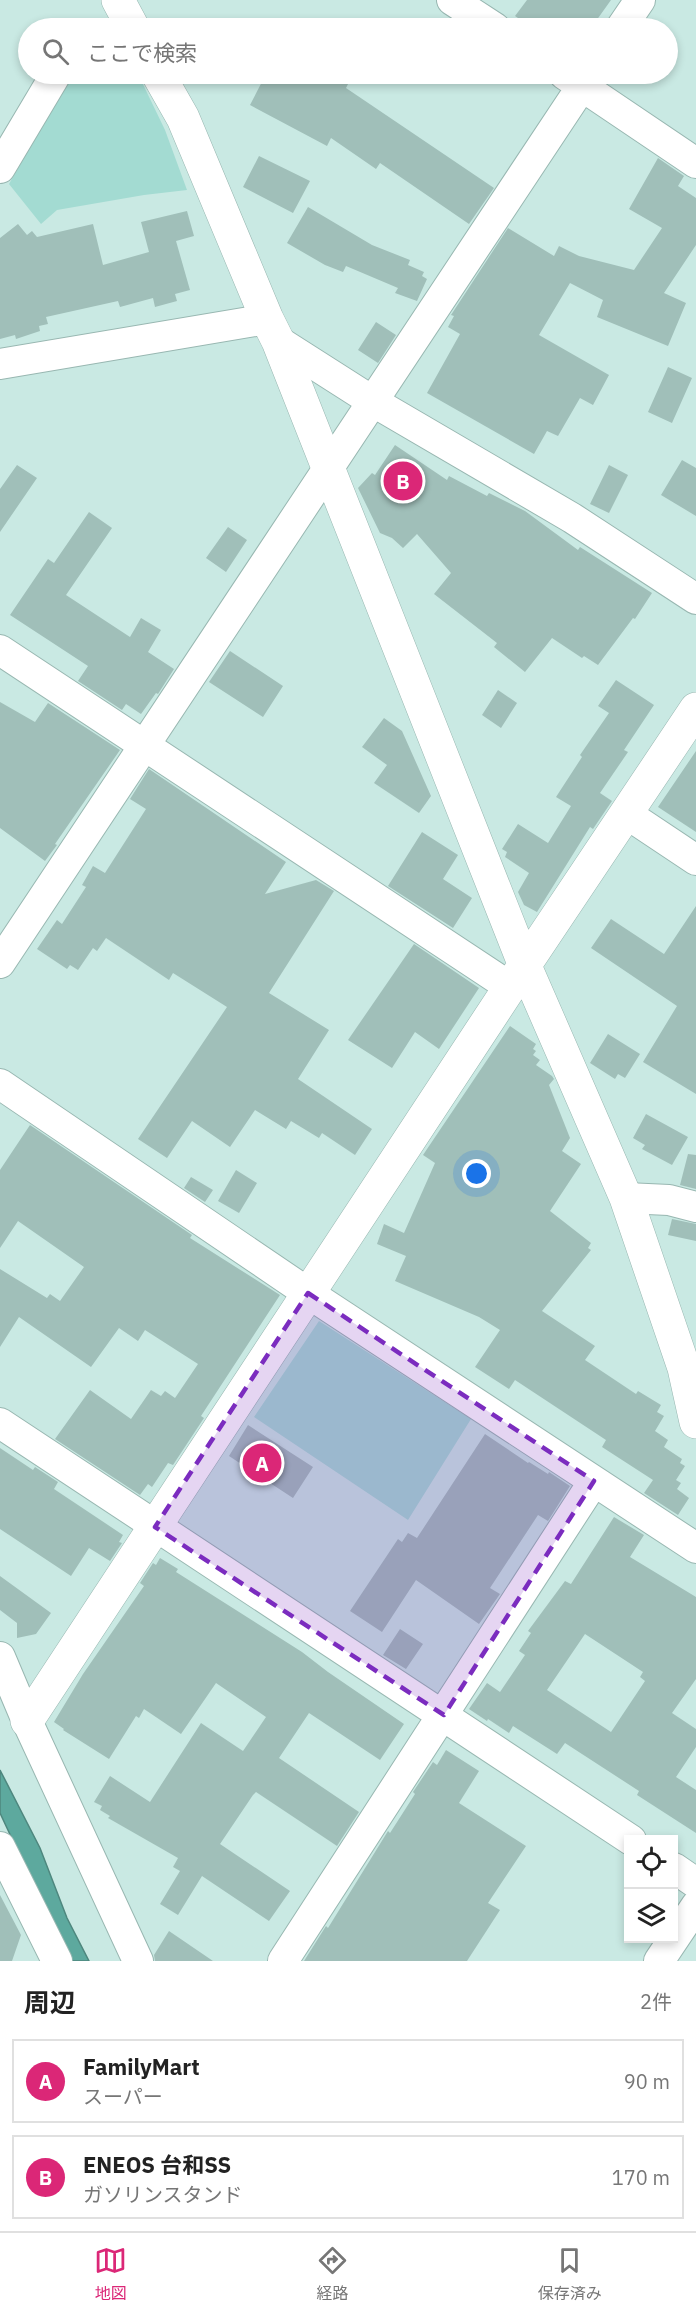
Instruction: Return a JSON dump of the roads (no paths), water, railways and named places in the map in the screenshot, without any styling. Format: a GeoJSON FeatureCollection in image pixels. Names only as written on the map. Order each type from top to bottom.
{"type":"FeatureCollection","features":[{"type":"Feature","properties":{"kind":"street"},"geometry":{"type":"LineString","coordinates":[[118,0],[128,18]]}},
{"type":"Feature","properties":{"kind":"street"},"geometry":{"type":"LineString","coordinates":[[452,0],[480,18]]}},
{"type":"Feature","properties":{"kind":"street"},"geometry":{"type":"LineString","coordinates":[[628,18],[640,0]]}},
{"type":"Feature","properties":{"kind":"street"},"geometry":{"type":"LineString","coordinates":[[0,168],[50,84]]}},
{"type":"Feature","properties":{"kind":"street"},"geometry":{"type":"LineString","coordinates":[[164,84],[183,118],[273,330],[518,977],[626,1198],[684,1368],[696,1422]]}},
{"type":"Feature","properties":{"kind":"street"},"geometry":{"type":"LineString","coordinates":[[0,963],[372,401],[575,84]]}},
{"type":"Feature","properties":{"kind":"street"},"geometry":{"type":"LineString","coordinates":[[587,84],[696,163]]}},
{"type":"Feature","properties":{"kind":"street"},"geometry":{"type":"LineString","coordinates":[[0,364],[273,330],[372,401],[572,518],[696,599]]}},
{"type":"Feature","properties":{"kind":"street"},"geometry":{"type":"LineString","coordinates":[[0,650],[144,746],[518,977]]}},
{"type":"Feature","properties":{"kind":"street"},"geometry":{"type":"LineString","coordinates":[[27,1721],[696,709]]}},
{"type":"Feature","properties":{"kind":"street"},"geometry":{"type":"LineString","coordinates":[[627,814],[696,860]]}},
{"type":"Feature","properties":{"kind":"street"},"geometry":{"type":"LineString","coordinates":[[0,1083],[309,1293],[696,1548]]}},
{"type":"Feature","properties":{"kind":"street"},"geometry":{"type":"LineString","coordinates":[[626,1198],[669,1200],[696,1207]]}},
{"type":"Feature","properties":{"kind":"street"},"geometry":{"type":"LineString","coordinates":[[0,1423],[625,1835]]}},
{"type":"Feature","properties":{"kind":"street"},"geometry":{"type":"LineString","coordinates":[[283,1961],[594,1481]]}},
{"type":"Feature","properties":{"kind":"street"},"geometry":{"type":"LineString","coordinates":[[0,1657],[27,1721],[138,1961]]}},
{"type":"Feature","properties":{"kind":"street"},"geometry":{"type":"LineString","coordinates":[[0,1847],[57,1961]]}},
{"type":"Feature","properties":{"kind":"street"},"geometry":{"type":"LineString","coordinates":[[678,1871],[696,1883]]}},
{"type":"Feature","properties":{"kind":"street"},"geometry":{"type":"LineString","coordinates":[[659,1961],[696,1906]]}},
{"type":"Feature","properties":{"kind":"place","name":"ENEOS 台和SS"},"geometry":{"type":"Point","coordinates":[403,481]}},
{"type":"Feature","properties":{"kind":"place","name":"FamilyMart"},"geometry":{"type":"Point","coordinates":[262,1463]}}]}
